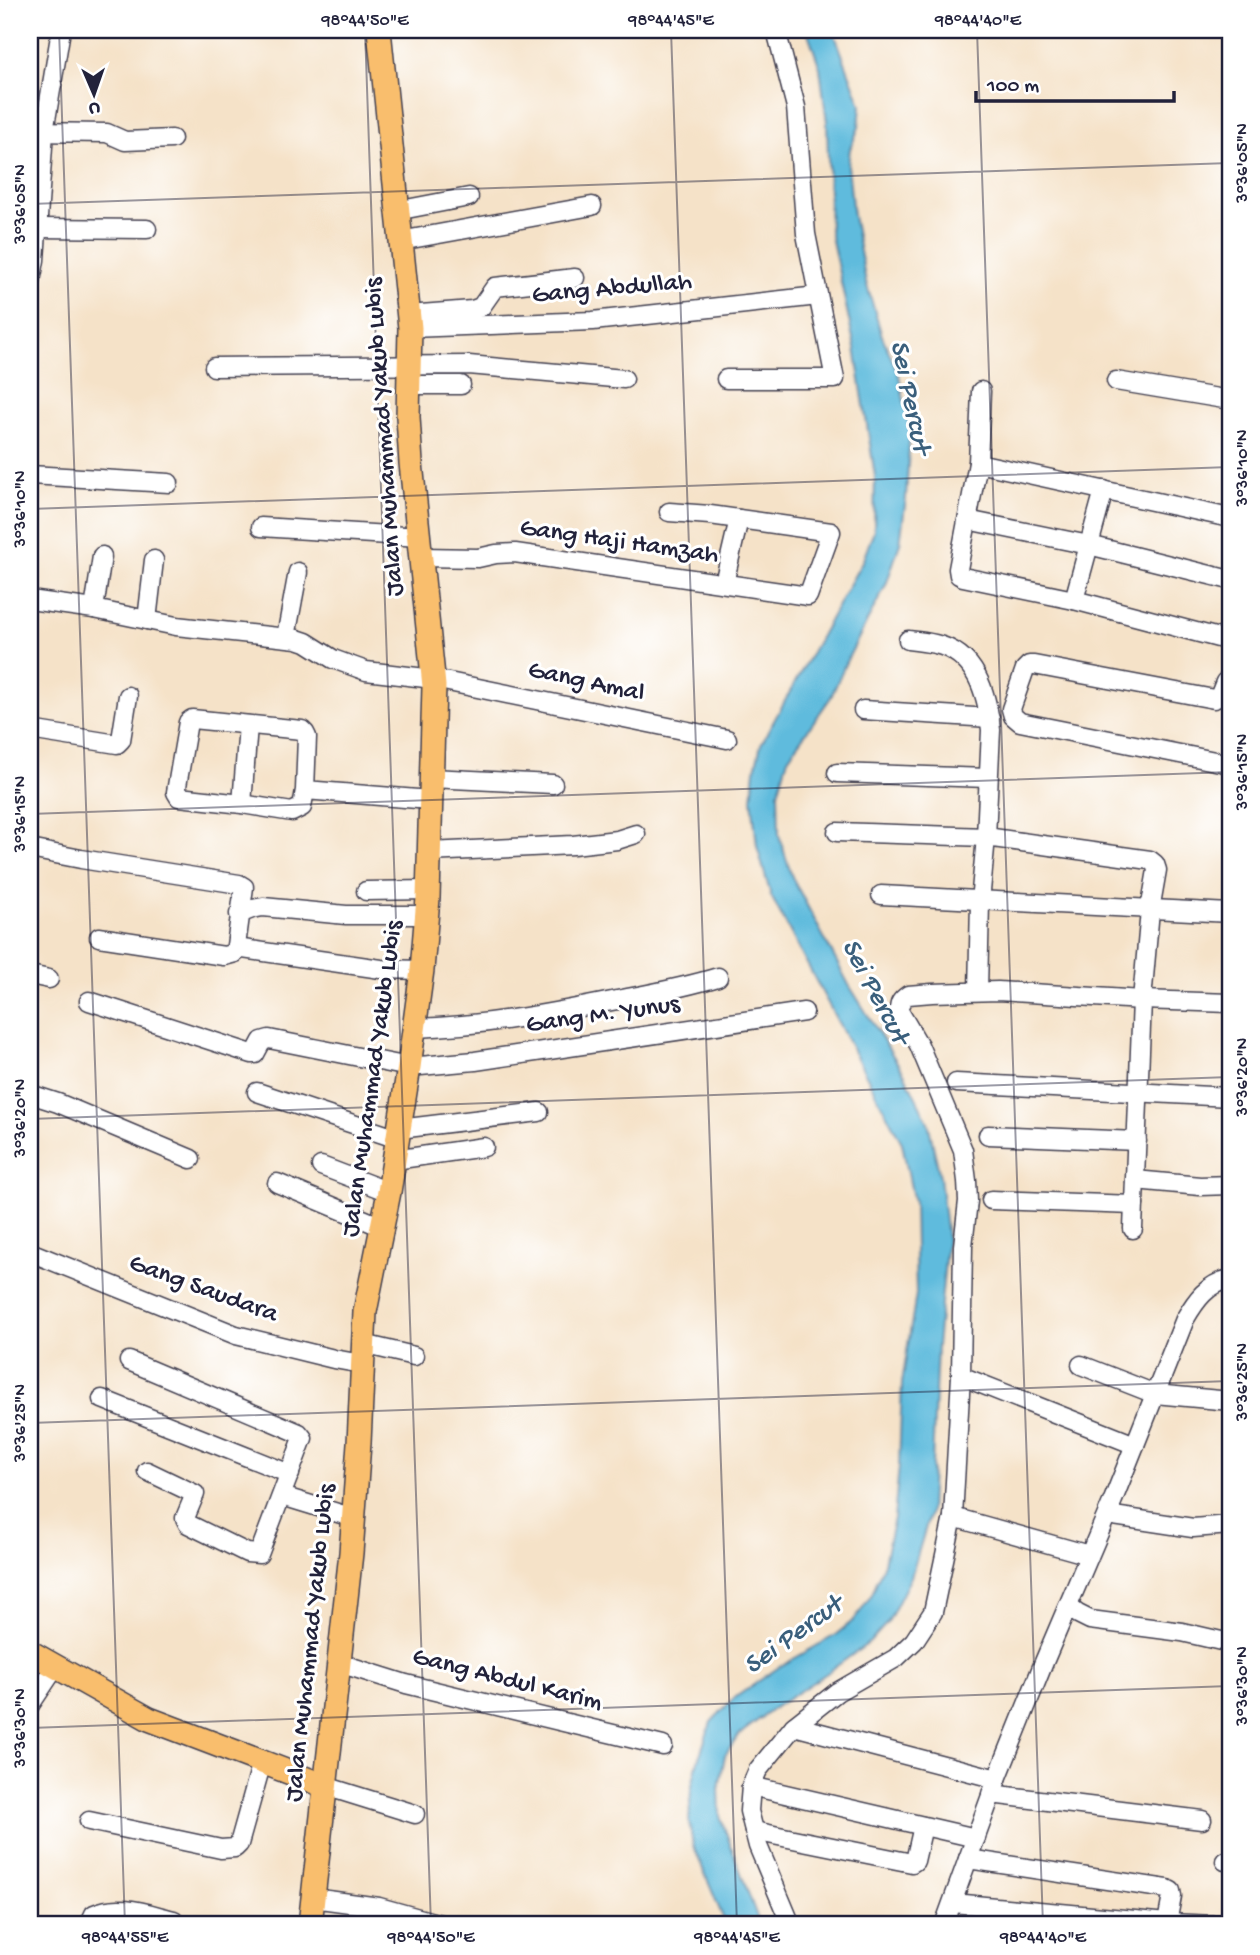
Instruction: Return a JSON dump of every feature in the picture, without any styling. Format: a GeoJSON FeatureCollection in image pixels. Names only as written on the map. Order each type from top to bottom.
{"type":"FeatureCollection","features":[{"type":"Feature","properties":{"kind":"main road","name":"Jalan Muhammad Yakub Lubis"},"geometry":{"type":"LineString","coordinates":[[310,1925],[354,1518],[365,1312],[410,1067],[422,970],[428,890],[434,679],[411,463],[408,417],[409,322],[379,30]]}},
{"type":"Feature","properties":{"kind":"main road"},"geometry":{"type":"LineString","coordinates":[[30,1652],[149,1719],[325,1786]]}},
{"type":"Feature","properties":{"kind":"street"},"geometry":{"type":"LineString","coordinates":[[30,287],[35,260],[37,132],[61,30]]}},
{"type":"Feature","properties":{"kind":"street"},"geometry":{"type":"LineString","coordinates":[[726,379],[835,379],[806,234],[796,107],[776,30]]}},
{"type":"Feature","properties":{"kind":"street"},"geometry":{"type":"LineString","coordinates":[[37,132],[107,133],[125,141],[172,139]]}},
{"type":"Feature","properties":{"kind":"street"},"geometry":{"type":"LineString","coordinates":[[396,211],[469,197]]}},
{"type":"Feature","properties":{"kind":"street"},"geometry":{"type":"LineString","coordinates":[[400,241],[592,206]]}},
{"type":"Feature","properties":{"kind":"street"},"geometry":{"type":"LineString","coordinates":[[35,221],[147,229]]}},
{"type":"Feature","properties":{"kind":"street"},"geometry":{"type":"LineString","coordinates":[[409,322],[481,307],[495,287],[575,278]]}},
{"type":"Feature","properties":{"kind":"street","name":"Gang Abdullah"},"geometry":{"type":"LineString","coordinates":[[409,322],[593,321],[818,296]]}},
{"type":"Feature","properties":{"kind":"street"},"geometry":{"type":"LineString","coordinates":[[410,375],[469,365],[624,379]]}},
{"type":"Feature","properties":{"kind":"street"},"geometry":{"type":"LineString","coordinates":[[214,366],[410,375],[461,385]]}},
{"type":"Feature","properties":{"kind":"street"},"geometry":{"type":"LineString","coordinates":[[1116,381],[1230,400]]}},
{"type":"Feature","properties":{"kind":"street"},"geometry":{"type":"LineString","coordinates":[[981,391],[978,463],[959,575],[1074,600],[1230,641]]}},
{"type":"Feature","properties":{"kind":"street"},"geometry":{"type":"LineString","coordinates":[[978,463],[1230,518]]}},
{"type":"Feature","properties":{"kind":"street"},"geometry":{"type":"LineString","coordinates":[[30,475],[169,483]]}},
{"type":"Feature","properties":{"kind":"street"},"geometry":{"type":"LineString","coordinates":[[1074,600],[1104,490]]}},
{"type":"Feature","properties":{"kind":"street"},"geometry":{"type":"LineString","coordinates":[[669,512],[738,519],[724,583]]}},
{"type":"Feature","properties":{"kind":"street","name":"Gang Haji Hamzah"},"geometry":{"type":"LineString","coordinates":[[261,527],[421,547],[478,558],[515,553],[808,596],[831,532],[738,519]]}},
{"type":"Feature","properties":{"kind":"street"},"geometry":{"type":"LineString","coordinates":[[967,520],[1089,545],[1230,580]]}},
{"type":"Feature","properties":{"kind":"street"},"geometry":{"type":"LineString","coordinates":[[94,609],[102,556]]}},
{"type":"Feature","properties":{"kind":"street"},"geometry":{"type":"LineString","coordinates":[[146,620],[154,560]]}},
{"type":"Feature","properties":{"kind":"street"},"geometry":{"type":"LineString","coordinates":[[286,637],[298,572]]}},
{"type":"Feature","properties":{"kind":"street","name":"Gang Amal"},"geometry":{"type":"LineString","coordinates":[[30,600],[94,609],[176,626],[286,637],[306,642],[333,659],[366,671],[434,679],[727,739]]}},
{"type":"Feature","properties":{"kind":"street"},"geometry":{"type":"LineString","coordinates":[[908,640],[937,644],[960,654],[979,678],[990,718],[978,991]]}},
{"type":"Feature","properties":{"kind":"street"},"geometry":{"type":"LineString","coordinates":[[1230,679],[1225,682],[1219,697],[1214,699],[1029,665],[1025,669],[1011,709],[1013,716],[1020,722],[1230,764]]}},
{"type":"Feature","properties":{"kind":"street"},"geometry":{"type":"LineString","coordinates":[[30,730],[117,744],[121,740],[128,696]]}},
{"type":"Feature","properties":{"kind":"street"},"geometry":{"type":"LineString","coordinates":[[863,710],[990,718]]}},
{"type":"Feature","properties":{"kind":"street"},"geometry":{"type":"LineString","coordinates":[[192,719],[302,730],[307,737],[305,790],[302,807],[297,811],[177,796],[188,722],[192,719]]}},
{"type":"Feature","properties":{"kind":"street"},"geometry":{"type":"LineString","coordinates":[[242,804],[248,725]]}},
{"type":"Feature","properties":{"kind":"street"},"geometry":{"type":"LineString","coordinates":[[837,773],[988,778]]}},
{"type":"Feature","properties":{"kind":"street"},"geometry":{"type":"LineString","coordinates":[[305,790],[552,784]]}},
{"type":"Feature","properties":{"kind":"street"},"geometry":{"type":"LineString","coordinates":[[837,832],[986,837],[1150,860],[1155,864],[1157,870],[1150,910],[1142,1000],[1132,1229]]}},
{"type":"Feature","properties":{"kind":"street"},"geometry":{"type":"LineString","coordinates":[[429,852],[573,845],[617,840],[636,834]]}},
{"type":"Feature","properties":{"kind":"street"},"geometry":{"type":"LineString","coordinates":[[30,849],[244,887],[235,953],[224,956],[99,937]]}},
{"type":"Feature","properties":{"kind":"street"},"geometry":{"type":"LineString","coordinates":[[366,891],[428,890]]}},
{"type":"Feature","properties":{"kind":"street"},"geometry":{"type":"LineString","coordinates":[[881,895],[1230,913]]}},
{"type":"Feature","properties":{"kind":"street"},"geometry":{"type":"LineString","coordinates":[[239,914],[263,907],[346,915],[426,915]]}},
{"type":"Feature","properties":{"kind":"street"},"geometry":{"type":"LineString","coordinates":[[236,948],[381,970],[422,970]]}},
{"type":"Feature","properties":{"kind":"street"},"geometry":{"type":"LineString","coordinates":[[30,975],[49,979]]}},
{"type":"Feature","properties":{"kind":"street"},"geometry":{"type":"LineString","coordinates":[[415,1028],[444,1027],[573,1010],[718,977]]}},
{"type":"Feature","properties":{"kind":"street"},"geometry":{"type":"LineString","coordinates":[[791,1925],[758,1846],[749,1811],[751,1786],[758,1770],[794,1726],[838,1692],[896,1658],[914,1641],[933,1612],[953,1517],[961,1376],[963,1246],[968,1201],[963,1150],[919,1045],[899,1005],[908,995],[978,991],[1230,1003]]}},
{"type":"Feature","properties":{"kind":"street","name":"Gang M. Yunus"},"geometry":{"type":"LineString","coordinates":[[89,1001],[249,1054],[255,1054],[262,1041],[269,1039],[410,1067],[475,1061],[804,1012]]}},
{"type":"Feature","properties":{"kind":"street"},"geometry":{"type":"LineString","coordinates":[[956,1083],[1230,1097]]}},
{"type":"Feature","properties":{"kind":"street"},"geometry":{"type":"LineString","coordinates":[[257,1092],[397,1143],[484,1147]]}},
{"type":"Feature","properties":{"kind":"street"},"geometry":{"type":"LineString","coordinates":[[30,1094],[58,1103],[191,1159]]}},
{"type":"Feature","properties":{"kind":"street"},"geometry":{"type":"LineString","coordinates":[[397,1143],[539,1112]]}},
{"type":"Feature","properties":{"kind":"street"},"geometry":{"type":"LineString","coordinates":[[988,1135],[1137,1141]]}},
{"type":"Feature","properties":{"kind":"street"},"geometry":{"type":"LineString","coordinates":[[321,1166],[389,1192]]}},
{"type":"Feature","properties":{"kind":"street"},"geometry":{"type":"LineString","coordinates":[[1135,1180],[1200,1186],[1230,1185]]}},
{"type":"Feature","properties":{"kind":"street"},"geometry":{"type":"LineString","coordinates":[[277,1183],[382,1227]]}},
{"type":"Feature","properties":{"kind":"street"},"geometry":{"type":"LineString","coordinates":[[991,1200],[1134,1205]]}},
{"type":"Feature","properties":{"kind":"street","name":"Gang Saudara"},"geometry":{"type":"LineString","coordinates":[[30,1252],[236,1335],[334,1359],[363,1354],[414,1356]]}},
{"type":"Feature","properties":{"kind":"street"},"geometry":{"type":"LineString","coordinates":[[944,1925],[994,1787],[1185,1319],[1206,1289],[1230,1279]]}},
{"type":"Feature","properties":{"kind":"street"},"geometry":{"type":"LineString","coordinates":[[129,1361],[299,1433],[303,1438],[261,1552],[255,1555],[188,1524],[185,1518],[195,1494],[147,1471]]}},
{"type":"Feature","properties":{"kind":"street"},"geometry":{"type":"LineString","coordinates":[[1081,1365],[1155,1394],[1230,1401]]}},
{"type":"Feature","properties":{"kind":"street"},"geometry":{"type":"LineString","coordinates":[[961,1376],[1135,1445]]}},
{"type":"Feature","properties":{"kind":"street"},"geometry":{"type":"LineString","coordinates":[[102,1399],[290,1474]]}},
{"type":"Feature","properties":{"kind":"street"},"geometry":{"type":"LineString","coordinates":[[282,1496],[354,1518]]}},
{"type":"Feature","properties":{"kind":"street"},"geometry":{"type":"LineString","coordinates":[[1107,1515],[1193,1528],[1230,1524]]}},
{"type":"Feature","properties":{"kind":"street"},"geometry":{"type":"LineString","coordinates":[[953,1517],[1089,1555]]}},
{"type":"Feature","properties":{"kind":"street"},"geometry":{"type":"LineString","coordinates":[[1069,1607],[1090,1620],[1182,1632],[1230,1643]]}},
{"type":"Feature","properties":{"kind":"street","name":"Gang Abdul Karim"},"geometry":{"type":"LineString","coordinates":[[339,1663],[406,1684],[663,1746]]}},
{"type":"Feature","properties":{"kind":"street"},"geometry":{"type":"LineString","coordinates":[[30,1705],[56,1666]]}},
{"type":"Feature","properties":{"kind":"street"},"geometry":{"type":"LineString","coordinates":[[794,1726],[994,1787],[1202,1820]]}},
{"type":"Feature","properties":{"kind":"street"},"geometry":{"type":"LineString","coordinates":[[89,1821],[221,1849],[235,1848],[239,1844],[262,1762]]}},
{"type":"Feature","properties":{"kind":"street"},"geometry":{"type":"LineString","coordinates":[[325,1786],[415,1814]]}},
{"type":"Feature","properties":{"kind":"street"},"geometry":{"type":"LineString","coordinates":[[751,1786],[976,1838]]}},
{"type":"Feature","properties":{"kind":"street"},"geometry":{"type":"LineString","coordinates":[[754,1831],[912,1863],[915,1861],[923,1826]]}},
{"type":"Feature","properties":{"kind":"street"},"geometry":{"type":"LineString","coordinates":[[968,1859],[1167,1889],[1172,1896],[1167,1923]]}},
{"type":"Feature","properties":{"kind":"street"},"geometry":{"type":"LineString","coordinates":[[313,1898],[379,1907],[410,1920],[444,1925]]}},
{"type":"Feature","properties":{"kind":"street"},"geometry":{"type":"LineString","coordinates":[[953,1903],[1216,1925]]}},
{"type":"Feature","properties":{"kind":"street"},"geometry":{"type":"LineString","coordinates":[[89,1925],[94,1914],[110,1909],[126,1909],[174,1920]]}},
{"type":"Feature","properties":{"kind":"water","name":"Sei Percut"},"geometry":{"type":"Polygon","coordinates":[[[807,30],[833,30],[861,105],[859,127],[850,149],[848,165],[853,216],[866,282],[882,336],[899,375],[910,430],[900,543],[886,585],[831,697],[788,758],[778,793],[779,835],[792,877],[849,985],[905,1075],[928,1122],[940,1177],[947,1238],[937,1347],[930,1513],[911,1577],[888,1622],[870,1642],[740,1734],[725,1755],[719,1788],[720,1816],[760,1925],[726,1925],[693,1845],[689,1822],[691,1790],[697,1764],[711,1722],[733,1699],[779,1667],[834,1636],[855,1619],[872,1594],[884,1563],[894,1518],[902,1383],[916,1294],[914,1203],[902,1143],[771,896],[757,846],[752,799],[761,744],[863,560],[874,530],[875,476],[855,348],[830,231],[827,122],[820,68],[807,30]]]}}]}
